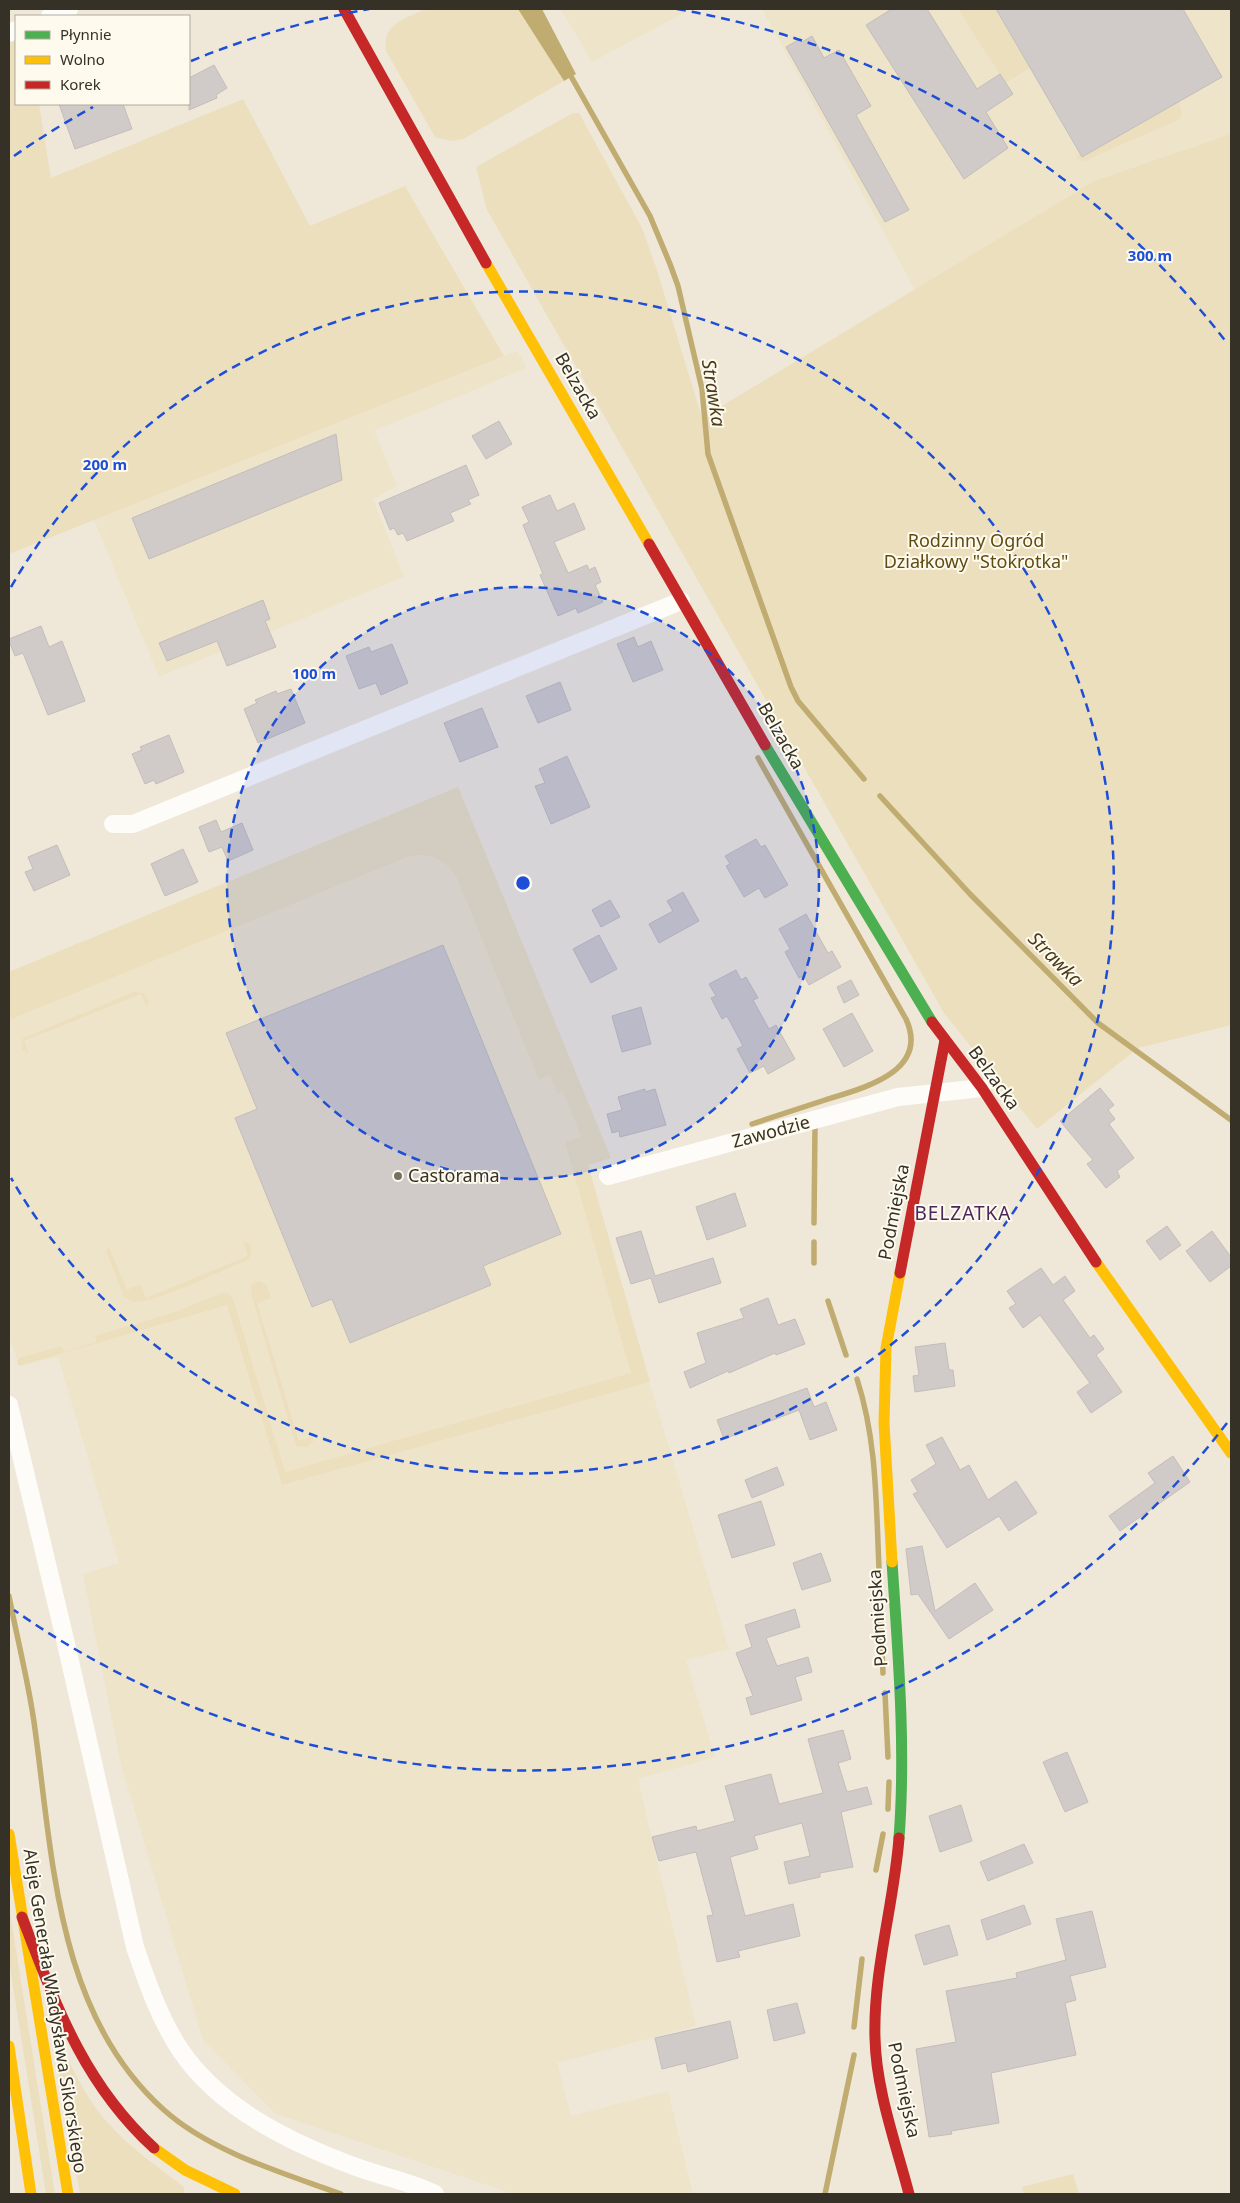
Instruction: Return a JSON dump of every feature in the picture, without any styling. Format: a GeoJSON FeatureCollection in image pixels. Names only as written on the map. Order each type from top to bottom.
{"type":"FeatureCollection","features":[{"type":"Feature","properties":{"kind":"main road","name":"Belzacka"},"geometry":{"type":"LineString","coordinates":[[344,9],[453,206],[802,809],[945,1040],[982,1088],[1106,1278],[1231,1453]]}},
{"type":"Feature","properties":{"kind":"main road","name":"Podmiejska"},"geometry":{"type":"LineString","coordinates":[[909,2194],[880,2080],[874,2038],[878,1990],[898,1856],[903,1788],[901,1701],[884,1433],[884,1385],[886,1348],[945,1040]]}},
{"type":"Feature","properties":{"kind":"main road","name":"Aleje Generała Władysława Sikorskiego"},"geometry":{"type":"LineString","coordinates":[[9,1834],[68,2194]]}},
{"type":"Feature","properties":{"kind":"main road"},"geometry":{"type":"LineString","coordinates":[[22,1916],[79,2056],[108,2102],[158,2152],[180,2168],[235,2194]]}},
{"type":"Feature","properties":{"kind":"main road"},"geometry":{"type":"LineString","coordinates":[[9,2046],[31,2194]]}},
{"type":"Feature","properties":{"kind":"street"},"geometry":{"type":"LineString","coordinates":[[53,15],[69,9]]}},
{"type":"Feature","properties":{"kind":"street"},"geometry":{"type":"LineString","coordinates":[[112,824],[133,824],[681,600]]}},
{"type":"Feature","properties":{"kind":"street","name":"Zawodzie"},"geometry":{"type":"LineString","coordinates":[[608,1176],[898,1097],[982,1088]]}},
{"type":"Feature","properties":{"kind":"street"},"geometry":{"type":"LineString","coordinates":[[9,1405],[64,1634],[135,1947],[163,2018],[180,2049],[202,2076],[254,2119],[286,2138],[341,2161],[435,2194]]}},
{"type":"Feature","properties":{"kind":"shaded area"},"geometry":{"type":"Polygon","coordinates":[[[518,9],[542,9],[576,74],[564,81],[518,9]]]}},
{"type":"Feature","properties":{"kind":"shaded area"},"geometry":{"type":"Polygon","coordinates":[[[561,9],[691,9],[592,62],[561,9]]]}},
{"type":"Feature","properties":{"kind":"shaded area"},"geometry":{"type":"Polygon","coordinates":[[[762,9],[1231,9],[1231,134],[1094,181],[915,290],[762,9]]]}},
{"type":"Feature","properties":{"kind":"shaded area"},"geometry":{"type":"Polygon","coordinates":[[[517,351],[527,368],[374,431],[397,486],[373,499],[404,577],[159,677],[94,520],[517,351]]]}},
{"type":"Feature","properties":{"kind":"shaded area"},"geometry":{"type":"Polygon","coordinates":[[[458,787],[611,1158],[588,1165],[629,1313],[729,1649],[686,1660],[715,1757],[638,1779],[696,2026],[557,2063],[571,2116],[668,2091],[693,2194],[508,2194],[505,2191],[276,2114],[203,2040],[121,1765],[83,1574],[119,1563],[58,1357],[19,1366],[9,1335],[9,972],[458,787]]]}},
{"type":"Feature","properties":{"kind":"green space"},"geometry":{"type":"Polygon","coordinates":[[[425,9],[429,11],[434,9],[518,9],[564,81],[463,139],[450,141],[435,137],[386,51],[387,34],[391,28],[402,20],[425,9]]]}},
{"type":"Feature","properties":{"kind":"green space"},"geometry":{"type":"Polygon","coordinates":[[[958,9],[996,9],[1030,68],[1005,83],[958,9]]]}},
{"type":"Feature","properties":{"kind":"green space"},"geometry":{"type":"Polygon","coordinates":[[[15,38],[15,105],[39,105],[51,178],[243,99],[310,226],[405,186],[504,356],[9,554],[9,41],[15,38]]]}},
{"type":"Feature","properties":{"kind":"green space"},"geometry":{"type":"Polygon","coordinates":[[[1179,102],[1182,114],[1178,120],[1084,161],[1077,159],[1076,157],[1080,153],[1083,157],[1179,102]]]}},
{"type":"Feature","properties":{"kind":"green space","name":"Rodzinny Ogród Działkowy \"Stokrotka\""},"geometry":{"type":"Polygon","coordinates":[[[573,113],[579,113],[642,228],[657,270],[702,418],[1094,181],[1231,134],[1231,1025],[1138,1048],[1037,1129],[944,1013],[487,210],[476,167],[573,113]]]}},
{"type":"Feature","properties":{"kind":"green space"},"geometry":{"type":"Polygon","coordinates":[[[458,787],[611,1158],[588,1165],[650,1382],[282,1485],[227,1305],[19,1366],[17,1360],[22,1357],[62,1346],[64,1352],[97,1342],[95,1336],[175,1312],[222,1293],[229,1294],[233,1299],[285,1472],[631,1373],[565,1142],[581,1136],[563,1092],[557,1094],[550,1075],[539,1080],[457,878],[447,865],[441,861],[422,855],[407,857],[9,1020],[9,972],[458,787]]]}},
{"type":"Feature","properties":{"kind":"green space"},"geometry":{"type":"Polygon","coordinates":[[[134,992],[144,993],[149,1003],[146,1006],[141,994],[24,1041],[29,1054],[21,1048],[23,1038],[134,992]]]}},
{"type":"Feature","properties":{"kind":"green space"},"geometry":{"type":"Polygon","coordinates":[[[243,1242],[248,1243],[251,1247],[250,1259],[165,1295],[138,1302],[124,1297],[106,1251],[109,1247],[127,1290],[140,1284],[146,1298],[248,1256],[243,1242]]]}},
{"type":"Feature","properties":{"kind":"green space"},"geometry":{"type":"Polygon","coordinates":[[[259,1281],[267,1285],[271,1298],[257,1303],[299,1441],[313,1437],[313,1442],[307,1447],[297,1446],[295,1443],[251,1293],[251,1285],[259,1281]]]}},
{"type":"Feature","properties":{"kind":"green space"},"geometry":{"type":"Polygon","coordinates":[[[9,1906],[55,2194],[46,2194],[9,1961],[9,1906]]]}},
{"type":"Feature","properties":{"kind":"green space"},"geometry":{"type":"Polygon","coordinates":[[[49,2014],[74,2071],[97,2110],[125,2140],[184,2187],[184,2194],[80,2194],[49,2014]]]}},
{"type":"Feature","properties":{"kind":"green space"},"geometry":{"type":"Polygon","coordinates":[[[1073,2174],[1079,2194],[1024,2194],[1022,2187],[1073,2174]]]}},
{"type":"Feature","properties":{"kind":"building"},"geometry":{"type":"Polygon","coordinates":[[[892,9],[927,9],[977,89],[1000,74],[1013,94],[986,112],[1008,148],[964,179],[866,25],[892,9]]]}},
{"type":"Feature","properties":{"kind":"building"},"geometry":{"type":"Polygon","coordinates":[[[996,9],[1183,9],[1222,77],[1082,157],[996,9]]]}},
{"type":"Feature","properties":{"kind":"building"},"geometry":{"type":"Polygon","coordinates":[[[812,36],[824,58],[839,50],[871,106],[856,115],[909,210],[885,222],[786,47],[800,39],[802,42],[812,36]]]}},
{"type":"Feature","properties":{"kind":"building"},"geometry":{"type":"Polygon","coordinates":[[[214,65],[227,88],[216,95],[217,98],[189,110],[190,77],[214,65]]]}},
{"type":"Feature","properties":{"kind":"building"},"geometry":{"type":"Polygon","coordinates":[[[59,105],[123,105],[132,129],[75,149],[59,105]]]}},
{"type":"Feature","properties":{"kind":"building"},"geometry":{"type":"Polygon","coordinates":[[[499,421],[512,444],[486,459],[472,436],[499,421]]]}},
{"type":"Feature","properties":{"kind":"building"},"geometry":{"type":"Polygon","coordinates":[[[336,434],[342,480],[149,559],[132,518],[336,434]]]}},
{"type":"Feature","properties":{"kind":"building"},"geometry":{"type":"Polygon","coordinates":[[[466,465],[479,495],[468,500],[471,504],[450,513],[454,521],[407,541],[403,533],[398,535],[394,528],[390,530],[379,503],[466,465]]]}},
{"type":"Feature","properties":{"kind":"building"},"geometry":{"type":"Polygon","coordinates":[[[550,495],[557,511],[574,503],[585,529],[554,542],[568,573],[587,565],[589,570],[595,567],[601,582],[595,585],[603,602],[578,613],[576,608],[558,616],[540,575],[543,574],[523,525],[529,522],[522,507],[550,495]]]}},
{"type":"Feature","properties":{"kind":"building"},"geometry":{"type":"Polygon","coordinates":[[[263,600],[270,619],[265,621],[276,647],[227,666],[217,641],[167,661],[159,643],[263,600]]]}},
{"type":"Feature","properties":{"kind":"building"},"geometry":{"type":"Polygon","coordinates":[[[41,626],[49,647],[62,641],[85,701],[48,715],[23,653],[15,656],[9,641],[9,639],[41,626]]]}},
{"type":"Feature","properties":{"kind":"building"},"geometry":{"type":"Polygon","coordinates":[[[634,637],[638,647],[651,641],[663,670],[633,682],[617,644],[634,637]]]}},
{"type":"Feature","properties":{"kind":"building"},"geometry":{"type":"Polygon","coordinates":[[[392,644],[408,683],[381,695],[376,683],[359,689],[346,656],[369,647],[371,652],[392,644]]]}},
{"type":"Feature","properties":{"kind":"building"},"geometry":{"type":"Polygon","coordinates":[[[560,682],[571,710],[538,723],[526,696],[560,682]]]}},
{"type":"Feature","properties":{"kind":"building"},"geometry":{"type":"Polygon","coordinates":[[[291,689],[305,723],[258,743],[244,709],[257,703],[255,700],[276,691],[277,694],[291,689]]]}},
{"type":"Feature","properties":{"kind":"building"},"geometry":{"type":"Polygon","coordinates":[[[482,708],[498,747],[460,762],[444,723],[482,708]]]}},
{"type":"Feature","properties":{"kind":"building"},"geometry":{"type":"Polygon","coordinates":[[[169,735],[184,772],[156,784],[154,780],[145,784],[132,754],[142,750],[140,747],[169,735]]]}},
{"type":"Feature","properties":{"kind":"building"},"geometry":{"type":"Polygon","coordinates":[[[567,756],[590,807],[551,824],[535,786],[545,783],[539,769],[567,756]]]}},
{"type":"Feature","properties":{"kind":"building"},"geometry":{"type":"Polygon","coordinates":[[[216,820],[221,832],[242,823],[253,850],[228,861],[222,847],[209,852],[199,827],[216,820]]]}},
{"type":"Feature","properties":{"kind":"building"},"geometry":{"type":"Polygon","coordinates":[[[756,839],[761,847],[765,845],[788,885],[765,898],[759,888],[744,897],[726,866],[730,864],[725,856],[756,839]]]}},
{"type":"Feature","properties":{"kind":"building"},"geometry":{"type":"Polygon","coordinates":[[[57,845],[70,875],[34,891],[25,872],[33,869],[28,857],[57,845]]]}},
{"type":"Feature","properties":{"kind":"building"},"geometry":{"type":"Polygon","coordinates":[[[183,849],[198,882],[165,896],[151,864],[183,849]]]}},
{"type":"Feature","properties":{"kind":"building"},"geometry":{"type":"Polygon","coordinates":[[[683,892],[699,921],[659,943],[649,924],[673,911],[667,901],[683,892]]]}},
{"type":"Feature","properties":{"kind":"building"},"geometry":{"type":"Polygon","coordinates":[[[610,900],[620,917],[601,927],[592,910],[610,900]]]}},
{"type":"Feature","properties":{"kind":"building"},"geometry":{"type":"Polygon","coordinates":[[[806,914],[828,953],[832,951],[841,967],[809,985],[804,976],[799,978],[785,952],[790,949],[779,929],[806,914]]]}},
{"type":"Feature","properties":{"kind":"building"},"geometry":{"type":"Polygon","coordinates":[[[599,935],[617,969],[591,983],[573,949],[599,935]]]}},
{"type":"Feature","properties":{"kind":"building","name":"Castorama"},"geometry":{"type":"Polygon","coordinates":[[[443,945],[561,1234],[483,1266],[491,1285],[350,1343],[332,1299],[312,1307],[235,1118],[257,1109],[226,1033],[443,945]]]}},
{"type":"Feature","properties":{"kind":"building"},"geometry":{"type":"Polygon","coordinates":[[[736,970],[741,980],[746,977],[758,998],[753,1000],[769,1029],[776,1025],[795,1059],[768,1074],[764,1066],[750,1073],[737,1049],[743,1046],[727,1016],[722,1019],[711,998],[716,996],[709,984],[736,970]]]}},
{"type":"Feature","properties":{"kind":"building"},"geometry":{"type":"Polygon","coordinates":[[[851,980],[859,995],[844,1003],[837,987],[851,980]]]}},
{"type":"Feature","properties":{"kind":"building"},"geometry":{"type":"Polygon","coordinates":[[[641,1007],[651,1044],[622,1052],[612,1016],[641,1007]]]}},
{"type":"Feature","properties":{"kind":"building"},"geometry":{"type":"Polygon","coordinates":[[[852,1013],[873,1051],[844,1067],[823,1029],[852,1013]]]}},
{"type":"Feature","properties":{"kind":"building"},"geometry":{"type":"Polygon","coordinates":[[[1100,1088],[1114,1105],[1108,1110],[1115,1119],[1109,1124],[1134,1158],[1117,1171],[1120,1177],[1106,1188],[1087,1164],[1093,1160],[1060,1121],[1100,1088]]]}},
{"type":"Feature","properties":{"kind":"building"},"geometry":{"type":"Polygon","coordinates":[[[645,1089],[645,1092],[655,1089],[666,1125],[620,1137],[619,1131],[612,1133],[607,1114],[622,1110],[618,1097],[645,1089]]]}},
{"type":"Feature","properties":{"kind":"building"},"geometry":{"type":"Polygon","coordinates":[[[735,1193],[746,1226],[707,1240],[696,1207],[735,1193]]]}},
{"type":"Feature","properties":{"kind":"building"},"geometry":{"type":"Polygon","coordinates":[[[1167,1226],[1181,1245],[1160,1260],[1146,1241],[1167,1226]]]}},
{"type":"Feature","properties":{"kind":"building"},"geometry":{"type":"Polygon","coordinates":[[[641,1231],[655,1276],[713,1258],[721,1283],[659,1303],[651,1278],[631,1284],[616,1238],[641,1231]]]}},
{"type":"Feature","properties":{"kind":"building"},"geometry":{"type":"Polygon","coordinates":[[[1212,1231],[1231,1257],[1231,1266],[1210,1282],[1186,1251],[1212,1231]]]}},
{"type":"Feature","properties":{"kind":"building"},"geometry":{"type":"Polygon","coordinates":[[[1041,1268],[1053,1285],[1065,1276],[1075,1291],[1063,1300],[1090,1338],[1094,1335],[1104,1349],[1096,1355],[1122,1392],[1091,1413],[1077,1392],[1090,1383],[1040,1315],[1023,1328],[1009,1308],[1016,1304],[1007,1291],[1041,1268]]]}},
{"type":"Feature","properties":{"kind":"building"},"geometry":{"type":"Polygon","coordinates":[[[768,1298],[778,1325],[795,1319],[805,1344],[776,1355],[775,1353],[690,1388],[684,1372],[706,1363],[697,1333],[744,1318],[740,1309],[768,1298]]]}},
{"type":"Feature","properties":{"kind":"building"},"geometry":{"type":"Polygon","coordinates":[[[945,1343],[949,1370],[953,1370],[955,1386],[915,1392],[913,1376],[919,1375],[915,1347],[945,1343]]]}},
{"type":"Feature","properties":{"kind":"building"},"geometry":{"type":"Polygon","coordinates":[[[807,1388],[814,1407],[826,1402],[837,1430],[810,1440],[799,1410],[724,1439],[717,1420],[807,1388]]]}},
{"type":"Feature","properties":{"kind":"building"},"geometry":{"type":"Polygon","coordinates":[[[942,1437],[960,1470],[969,1465],[988,1500],[1016,1481],[1037,1513],[1009,1531],[999,1516],[947,1548],[913,1494],[918,1492],[911,1480],[936,1464],[926,1445],[942,1437]]]}},
{"type":"Feature","properties":{"kind":"building"},"geometry":{"type":"Polygon","coordinates":[[[1173,1456],[1190,1482],[1120,1531],[1109,1516],[1155,1483],[1148,1473],[1173,1456]]]}},
{"type":"Feature","properties":{"kind":"building"},"geometry":{"type":"Polygon","coordinates":[[[777,1467],[784,1485],[752,1498],[745,1480],[777,1467]]]}},
{"type":"Feature","properties":{"kind":"building"},"geometry":{"type":"Polygon","coordinates":[[[761,1501],[775,1545],[732,1558],[718,1515],[761,1501]]]}},
{"type":"Feature","properties":{"kind":"building"},"geometry":{"type":"Polygon","coordinates":[[[922,1546],[935,1611],[975,1583],[993,1610],[949,1639],[918,1594],[911,1595],[906,1549],[922,1546]]]}},
{"type":"Feature","properties":{"kind":"building"},"geometry":{"type":"Polygon","coordinates":[[[821,1553],[831,1581],[802,1590],[793,1563],[821,1553]]]}},
{"type":"Feature","properties":{"kind":"building"},"geometry":{"type":"Polygon","coordinates":[[[795,1609],[800,1627],[766,1638],[777,1666],[808,1657],[812,1672],[795,1677],[802,1700],[751,1715],[746,1698],[753,1696],[736,1653],[752,1647],[745,1625],[795,1609]]]}},
{"type":"Feature","properties":{"kind":"building"},"geometry":{"type":"Polygon","coordinates":[[[843,1730],[851,1759],[838,1763],[847,1792],[867,1787],[872,1804],[841,1812],[853,1867],[820,1873],[820,1877],[789,1884],[784,1862],[810,1856],[802,1823],[754,1836],[758,1849],[730,1857],[745,1916],[793,1904],[800,1936],[738,1951],[740,1957],[717,1962],[707,1916],[713,1915],[696,1852],[659,1861],[652,1837],[696,1826],[697,1831],[735,1821],[725,1786],[771,1774],[779,1804],[823,1793],[808,1739],[843,1730]]]}},
{"type":"Feature","properties":{"kind":"building"},"geometry":{"type":"Polygon","coordinates":[[[1067,1752],[1088,1802],[1065,1812],[1043,1762],[1067,1752]]]}},
{"type":"Feature","properties":{"kind":"building"},"geometry":{"type":"Polygon","coordinates":[[[961,1805],[972,1841],[940,1852],[929,1816],[961,1805]]]}},
{"type":"Feature","properties":{"kind":"building"},"geometry":{"type":"Polygon","coordinates":[[[1024,1844],[1033,1863],[988,1881],[980,1862],[1024,1844]]]}},
{"type":"Feature","properties":{"kind":"building"},"geometry":{"type":"Polygon","coordinates":[[[1024,1905],[1031,1924],[987,1940],[981,1920],[1024,1905]]]}},
{"type":"Feature","properties":{"kind":"building"},"geometry":{"type":"Polygon","coordinates":[[[1092,1911],[1106,1967],[1070,1976],[1076,2000],[1065,2003],[1076,2055],[991,2073],[999,2123],[951,2131],[952,2134],[929,2137],[916,2049],[956,2042],[946,1991],[1017,1978],[1016,1973],[1066,1960],[1056,1919],[1092,1911]]]}},
{"type":"Feature","properties":{"kind":"building"},"geometry":{"type":"Polygon","coordinates":[[[949,1925],[958,1955],[924,1965],[915,1935],[949,1925]]]}},
{"type":"Feature","properties":{"kind":"building"},"geometry":{"type":"Polygon","coordinates":[[[797,2003],[805,2033],[774,2041],[767,2010],[797,2003]]]}},
{"type":"Feature","properties":{"kind":"building"},"geometry":{"type":"Polygon","coordinates":[[[730,2021],[738,2058],[688,2072],[686,2063],[662,2069],[655,2038],[730,2021]]]}},
{"type":"Feature","properties":{"kind":"waterway","name":"Strawka"},"geometry":{"type":"LineString","coordinates":[[568,71],[650,216],[678,286],[702,389],[708,454],[791,687],[798,701],[864,779]]}},
{"type":"Feature","properties":{"kind":"waterway"},"geometry":{"type":"LineString","coordinates":[[752,1124],[857,1090],[889,1075],[901,1065],[909,1052],[911,1037],[906,1019],[758,758]]}},
{"type":"Feature","properties":{"kind":"waterway","name":"Strawka"},"geometry":{"type":"LineString","coordinates":[[880,796],[970,894],[1098,1023],[1231,1120]]}},
{"type":"Feature","properties":{"kind":"waterway"},"geometry":{"type":"LineString","coordinates":[[814,1223],[815,1127]]}},
{"type":"Feature","properties":{"kind":"waterway"},"geometry":{"type":"LineString","coordinates":[[814,1242],[814,1263]]}},
{"type":"Feature","properties":{"kind":"waterway"},"geometry":{"type":"LineString","coordinates":[[828,1301],[846,1355]]}},
{"type":"Feature","properties":{"kind":"waterway"},"geometry":{"type":"LineString","coordinates":[[857,1379],[864,1402],[872,1449],[879,1568]]}},
{"type":"Feature","properties":{"kind":"waterway"},"geometry":{"type":"LineString","coordinates":[[879,1589],[883,1673]]}},
{"type":"Feature","properties":{"kind":"waterway"},"geometry":{"type":"LineString","coordinates":[[9,1596],[32,1706],[47,1825],[65,1930],[80,1980],[100,2027],[128,2071],[164,2110],[183,2125],[203,2138],[248,2160],[341,2194]]}},
{"type":"Feature","properties":{"kind":"waterway"},"geometry":{"type":"LineString","coordinates":[[885,1693],[888,1757]]}},
{"type":"Feature","properties":{"kind":"waterway"},"geometry":{"type":"LineString","coordinates":[[888,1809],[889,1782]]}},
{"type":"Feature","properties":{"kind":"waterway"},"geometry":{"type":"LineString","coordinates":[[876,1870],[883,1834]]}},
{"type":"Feature","properties":{"kind":"waterway"},"geometry":{"type":"LineString","coordinates":[[854,2027],[862,1959]]}},
{"type":"Feature","properties":{"kind":"waterway"},"geometry":{"type":"LineString","coordinates":[[825,2194],[854,2055]]}},
{"type":"Feature","properties":{"kind":"traffic: fast"},"geometry":{"type":"LineString","coordinates":[[765,745],[932,1022]]}},
{"type":"Feature","properties":{"kind":"traffic: fast"},"geometry":{"type":"LineString","coordinates":[[892,1562],[899,1666],[902,1769],[899,1838]]}},
{"type":"Feature","properties":{"kind":"traffic: slow"},"geometry":{"type":"LineString","coordinates":[[486,263],[649,544]]}},
{"type":"Feature","properties":{"kind":"traffic: slow"},"geometry":{"type":"LineString","coordinates":[[1096,1262],[1231,1453]]}},
{"type":"Feature","properties":{"kind":"traffic: slow"},"geometry":{"type":"LineString","coordinates":[[892,1562],[884,1423],[886,1348],[900,1273]]}},
{"type":"Feature","properties":{"kind":"traffic: slow"},"geometry":{"type":"LineString","coordinates":[[9,1834],[68,2194]]}},
{"type":"Feature","properties":{"kind":"traffic: slow"},"geometry":{"type":"LineString","coordinates":[[9,2046],[31,2194]]}},
{"type":"Feature","properties":{"kind":"traffic: slow"},"geometry":{"type":"LineString","coordinates":[[154,2148],[185,2170],[235,2194]]}},
{"type":"Feature","properties":{"kind":"traffic: jam"},"geometry":{"type":"LineString","coordinates":[[344,9],[486,263]]}},
{"type":"Feature","properties":{"kind":"traffic: jam"},"geometry":{"type":"LineString","coordinates":[[649,544],[765,745]]}},
{"type":"Feature","properties":{"kind":"traffic: jam"},"geometry":{"type":"LineString","coordinates":[[932,1022],[982,1088],[1096,1262]]}},
{"type":"Feature","properties":{"kind":"traffic: jam"},"geometry":{"type":"LineString","coordinates":[[900,1273],[945,1040]]}},
{"type":"Feature","properties":{"kind":"traffic: jam"},"geometry":{"type":"LineString","coordinates":[[899,1838],[893,1888],[880,1963],[875,2013],[875,2038],[876,2058],[883,2097],[909,2194]]}},
{"type":"Feature","properties":{"kind":"traffic: jam"},"geometry":{"type":"LineString","coordinates":[[22,1917],[60,2012],[90,2070],[108,2097],[129,2123],[154,2148]]}},
{"type":"Feature","properties":{"kind":"place","name":"Castorama"},"geometry":{"type":"Point","coordinates":[398,1176]}},
{"type":"Feature","properties":{"kind":"district","name":"BELZATKA"},"geometry":{"type":"Point","coordinates":[963,1213]}}]}
